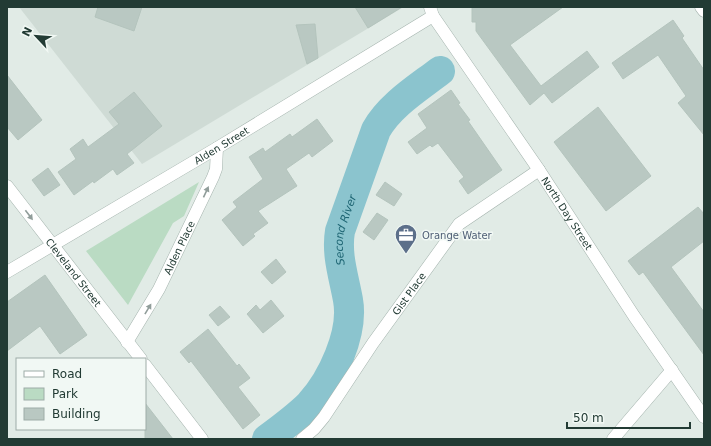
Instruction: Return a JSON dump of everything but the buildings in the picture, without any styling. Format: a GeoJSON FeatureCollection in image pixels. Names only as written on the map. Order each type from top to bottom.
{"type":"FeatureCollection","features":[{"type":"Feature","properties":{"kind":"street"},"geometry":{"type":"LineString","coordinates":[[701,7],[704,12]]}},
{"type":"Feature","properties":{"kind":"street","name":"Alden Street"},"geometry":{"type":"LineString","coordinates":[[7,272],[51,244],[217,148],[430,10]]}},
{"type":"Feature","properties":{"kind":"street","name":"North Day Street"},"geometry":{"type":"LineString","coordinates":[[430,10],[539,170],[634,316],[704,417]]}},
{"type":"Feature","properties":{"kind":"street","name":"Alden Place"},"geometry":{"type":"LineString","coordinates":[[127,342],[159,289],[204,198],[216,169],[217,148]]}},
{"type":"Feature","properties":{"kind":"street","name":"Gist Place"},"geometry":{"type":"LineString","coordinates":[[302,439],[324,417],[373,343],[459,224],[539,170]]}},
{"type":"Feature","properties":{"kind":"street","name":"Cleveland Street"},"geometry":{"type":"LineString","coordinates":[[7,186],[140,358]]}},
{"type":"Feature","properties":{"kind":"street"},"geometry":{"type":"LineString","coordinates":[[146,366],[202,439]]}},
{"type":"Feature","properties":{"kind":"street"},"geometry":{"type":"LineString","coordinates":[[614,439],[672,370]]}},
{"type":"Feature","properties":{"kind":"shaded area"},"geometry":{"type":"Polygon","coordinates":[[[19,7],[401,7],[402,8],[142,164],[19,7]]]}},
{"type":"Feature","properties":{"kind":"green space"},"geometry":{"type":"Polygon","coordinates":[[[199,182],[184,216],[173,223],[128,305],[86,251],[199,182]]]}},
{"type":"Feature","properties":{"kind":"waterway","name":"Second River"},"geometry":{"type":"LineString","coordinates":[[267,439],[295,418],[310,404],[326,382],[340,355],[348,327],[349,313],[339,249],[340,231],[376,130],[397,105],[440,71]]}},
{"type":"Feature","properties":{"kind":"place","name":"Orange Water"},"geometry":{"type":"Point","coordinates":[406,254]}}]}
